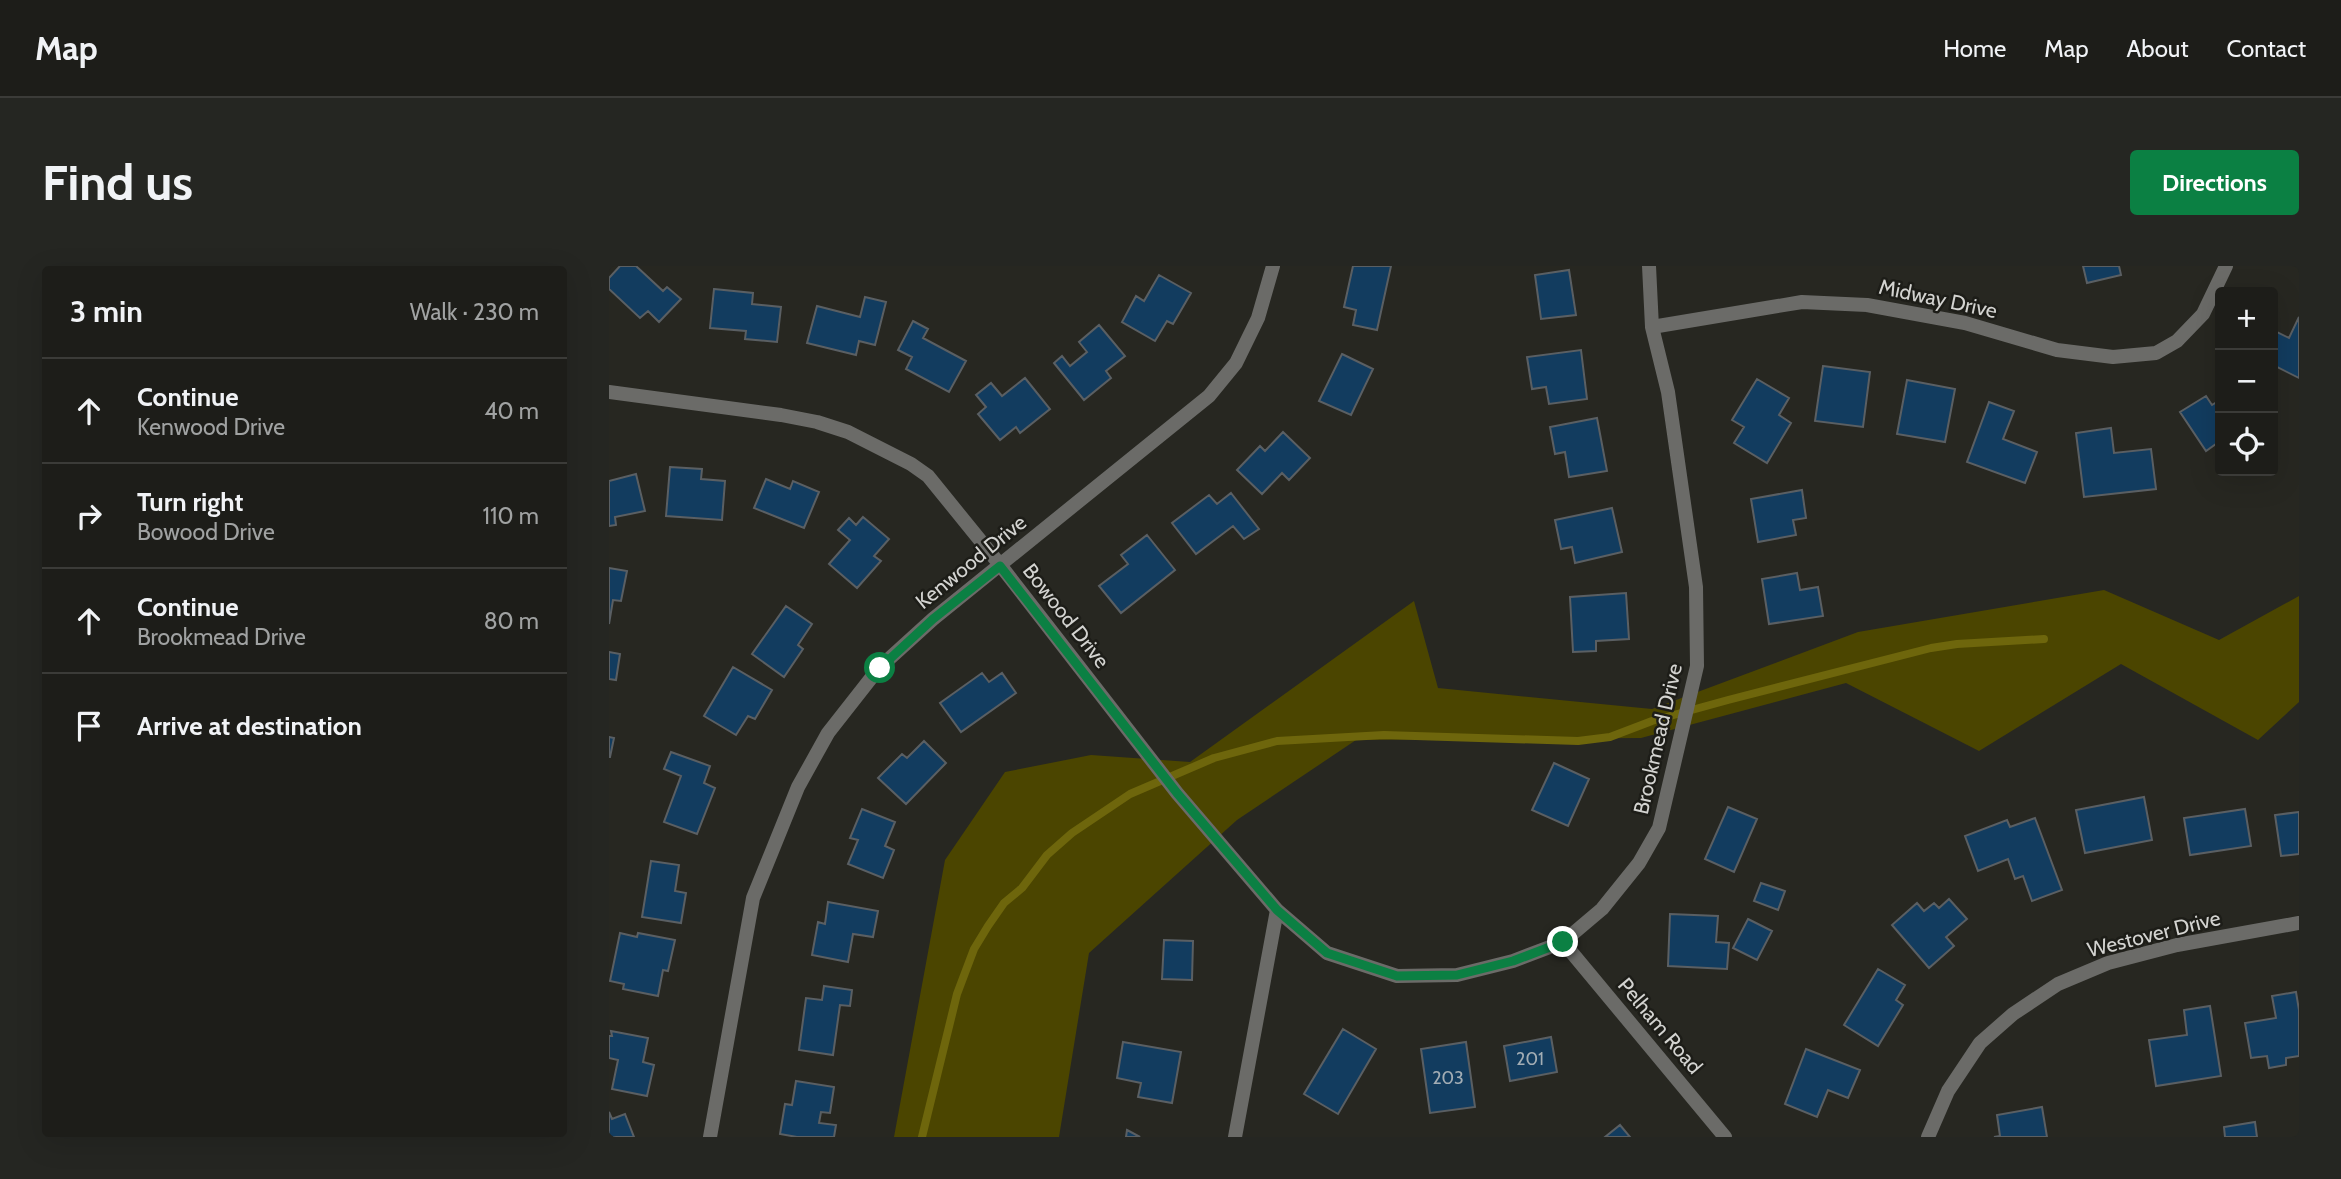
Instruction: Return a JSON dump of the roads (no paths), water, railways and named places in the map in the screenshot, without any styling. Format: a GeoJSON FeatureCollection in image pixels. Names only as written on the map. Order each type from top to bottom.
{"type":"FeatureCollection","features":[{"type":"Feature","properties":{"kind":"street","name":"Kenwood Drive"},"geometry":{"type":"LineString","coordinates":[[710,1137],[753,898],[797,787],[828,733],[880,668],[933,619],[1209,396],[1236,363],[1258,318],[1273,266]]}},
{"type":"Feature","properties":{"kind":"street","name":"Brookmead Drive"},"geometry":{"type":"LineString","coordinates":[[1277,910],[1327,953],[1397,976],[1457,975],[1513,961],[1563,942],[1602,909],[1639,863],[1660,828],[1697,666],[1696,587],[1668,392],[1653,327],[1649,266]]}},
{"type":"Feature","properties":{"kind":"street","name":"Midway Drive"},"geometry":{"type":"LineString","coordinates":[[1653,327],[1802,302],[1867,305],[1965,323],[2057,350],[2113,357],[2156,353],[2177,341],[2203,314],[2226,266]]}},
{"type":"Feature","properties":{"kind":"street","name":"Bowood Drive"},"geometry":{"type":"LineString","coordinates":[[609,392],[781,415],[848,432],[884,449],[927,477],[1177,793],[1277,910]]}},
{"type":"Feature","properties":{"kind":"street"},"geometry":{"type":"LineString","coordinates":[[1235,1137],[1277,910]]}},
{"type":"Feature","properties":{"kind":"street","name":"Westover Drive"},"geometry":{"type":"LineString","coordinates":[[1928,1137],[1948,1091],[1980,1044],[2014,1014],[2058,984],[2108,963],[2177,945],[2299,923]]}},
{"type":"Feature","properties":{"kind":"street","name":"Pelham Road"},"geometry":{"type":"LineString","coordinates":[[1563,942],[1725,1137]]}},
{"type":"Feature","properties":{"kind":"waterway"},"geometry":{"type":"LineString","coordinates":[[922,1137],[957,994],[974,949],[1004,903],[1022,888],[1047,855],[1072,833],[1130,794],[1214,758],[1277,741],[1384,735],[1578,741],[1610,737],[1652,721],[1931,648],[2044,639]]}}]}
